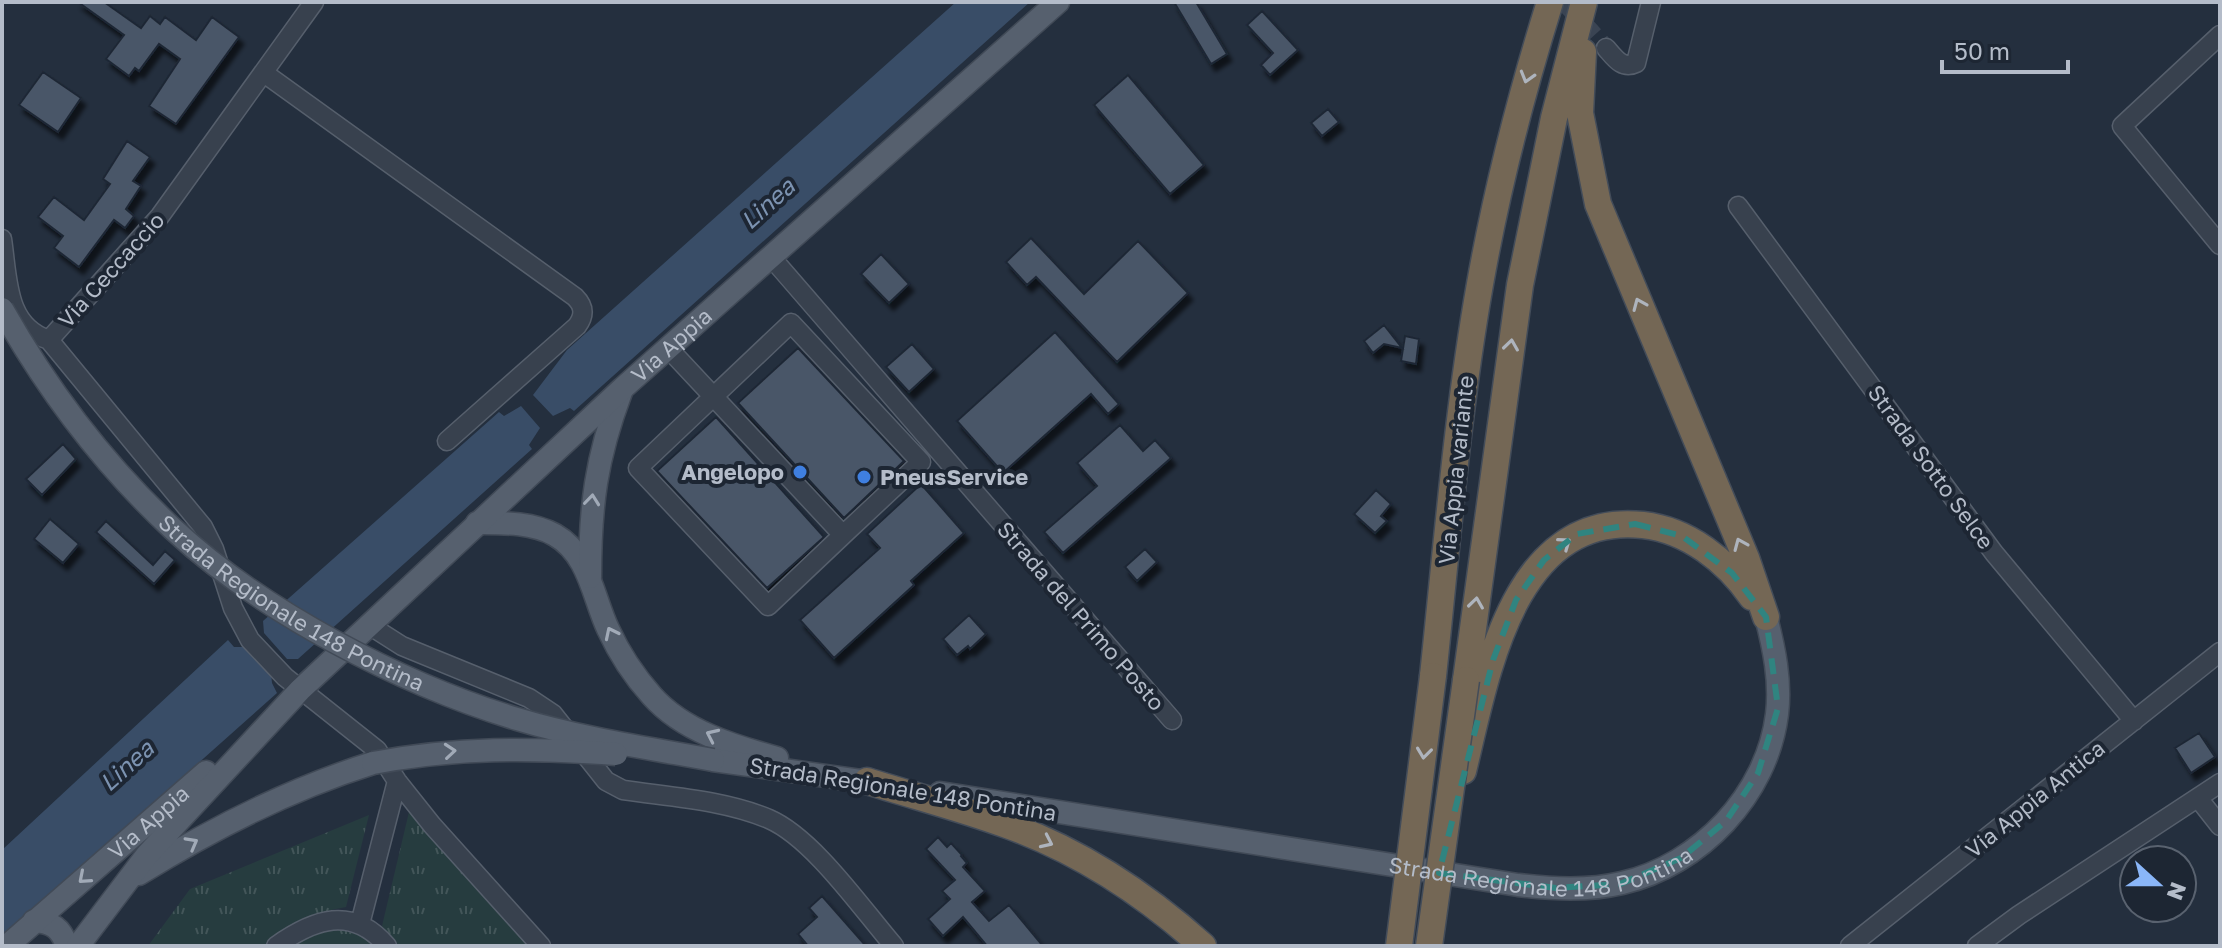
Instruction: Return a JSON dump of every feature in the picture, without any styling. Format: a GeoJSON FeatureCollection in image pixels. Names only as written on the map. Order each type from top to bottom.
{"type":"FeatureCollection","features":[{"type":"Feature","properties":{"kind":"highway","name":"Via Appia variante"},"geometry":{"type":"LineString","coordinates":[[1399,946],[1433,676],[1458,430],[1480,285],[1509,145],[1550,2]]}},
{"type":"Feature","properties":{"kind":"highway","name":"Via Appia variante"},"geometry":{"type":"LineString","coordinates":[[1429,946],[1440,864],[1476,680],[1507,371],[1528,243],[1554,118],[1584,2]]}},
{"type":"Feature","properties":{"kind":"highway"},"geometry":{"type":"LineString","coordinates":[[1591,2],[1583,51],[1580,113],[1598,204],[1746,558],[1766,617]]}},
{"type":"Feature","properties":{"kind":"highway"},"geometry":{"type":"LineString","coordinates":[[1476,680],[1532,574],[1570,538],[1598,527],[1646,525],[1682,536],[1705,549],[1732,573],[1766,617]]}},
{"type":"Feature","properties":{"kind":"highway"},"geometry":{"type":"LineString","coordinates":[[867,781],[1007,825],[1061,848],[1150,903],[1203,946]]}},
{"type":"Feature","properties":{"kind":"main road","name":"Via Appia"},"geometry":{"type":"LineString","coordinates":[[7,946],[292,688],[369,625],[623,388],[1058,2]]}},
{"type":"Feature","properties":{"kind":"main road","name":"Strada Regionale 148 Pontina"},"geometry":{"type":"LineString","coordinates":[[2,309],[73,418],[135,490],[202,553],[275,604],[387,667],[488,709],[573,733],[713,760],[867,781],[1518,885],[1588,888],[1620,884],[1645,876],[1681,858],[1712,835],[1739,806],[1758,773],[1770,745],[1778,708],[1776,662],[1766,617]]}},
{"type":"Feature","properties":{"kind":"main road"},"geometry":{"type":"LineString","coordinates":[[590,578],[591,507],[596,470],[623,388]]}},
{"type":"Feature","properties":{"kind":"main road"},"geometry":{"type":"LineString","coordinates":[[477,523],[533,527],[557,536],[576,555],[590,578],[609,632],[635,676],[653,698],[683,721],[732,745],[867,781]]}},
{"type":"Feature","properties":{"kind":"main road","name":"Via Appia"},"geometry":{"type":"LineString","coordinates":[[78,946],[125,883],[292,688]]}},
{"type":"Feature","properties":{"kind":"main road"},"geometry":{"type":"LineString","coordinates":[[125,883],[177,851],[271,802],[373,763],[442,751],[489,748],[713,760]]}},
{"type":"Feature","properties":{"kind":"main road"},"geometry":{"type":"LineString","coordinates":[[34,921],[54,925],[67,946]]}},
{"type":"Feature","properties":{"kind":"street","name":"Via Ceccaccio"},"geometry":{"type":"LineString","coordinates":[[314,2],[151,227],[49,340],[203,527],[244,631],[292,688],[377,750],[432,825],[541,946]]}},
{"type":"Feature","properties":{"kind":"street"},"geometry":{"type":"LineString","coordinates":[[1606,48],[1621,64],[1636,63],[1651,2]]}},
{"type":"Feature","properties":{"kind":"street"},"geometry":{"type":"LineString","coordinates":[[2220,35],[2122,126],[2220,245]]}},
{"type":"Feature","properties":{"kind":"street"},"geometry":{"type":"LineString","coordinates":[[264,73],[582,305],[583,316],[577,326],[447,441]]}},
{"type":"Feature","properties":{"kind":"street","name":"Strada Sotto Selce"},"geometry":{"type":"LineString","coordinates":[[1738,206],[1994,553],[2134,721]]}},
{"type":"Feature","properties":{"kind":"street"},"geometry":{"type":"LineString","coordinates":[[2,239],[17,316],[30,332],[49,340]]}},
{"type":"Feature","properties":{"kind":"street","name":"Strada del Primo Posto"},"geometry":{"type":"LineString","coordinates":[[771,257],[1172,720]]}},
{"type":"Feature","properties":{"kind":"street"},"geometry":{"type":"LineString","coordinates":[[791,323],[921,462],[768,606],[638,468],[713,397],[791,323]]}},
{"type":"Feature","properties":{"kind":"street"},"geometry":{"type":"LineString","coordinates":[[668,348],[843,535]]}},
{"type":"Feature","properties":{"kind":"street"},"geometry":{"type":"LineString","coordinates":[[369,625],[402,646],[529,698],[553,714],[606,781],[623,790],[740,809],[772,820],[812,850],[894,946]]}},
{"type":"Feature","properties":{"kind":"street","name":"Via Appia Antica"},"geometry":{"type":"LineString","coordinates":[[1850,946],[2220,652]]}},
{"type":"Feature","properties":{"kind":"street"},"geometry":{"type":"LineString","coordinates":[[360,924],[397,781]]}},
{"type":"Feature","properties":{"kind":"street"},"geometry":{"type":"LineString","coordinates":[[1977,946],[2153,825],[2220,783]]}},
{"type":"Feature","properties":{"kind":"street"},"geometry":{"type":"LineString","coordinates":[[2198,798],[2220,826]]}},
{"type":"Feature","properties":{"kind":"street"},"geometry":{"type":"LineString","coordinates":[[276,946],[322,921],[340,920],[369,928],[387,946]]}},
{"type":"Feature","properties":{"kind":"highlighted area"},"geometry":{"type":"Polygon","coordinates":[[[1635,524],[1682,536],[1732,573],[1766,617],[1778,708],[1758,773],[1726,821],[1681,858],[1620,884],[1556,888],[1439,873],[1493,660],[1516,600],[1544,560],[1577,534],[1635,524]]]}},
{"type":"Feature","properties":{"kind":"green space"},"geometry":{"type":"Polygon","coordinates":[[[409,812],[529,946],[399,946],[382,926],[409,812]]]}},
{"type":"Feature","properties":{"kind":"green space"},"geometry":{"type":"Polygon","coordinates":[[[369,815],[346,907],[302,920],[263,946],[148,946],[190,889],[369,815]]]}},
{"type":"Feature","properties":{"kind":"green space"},"geometry":{"type":"Polygon","coordinates":[[[339,928],[363,937],[373,946],[291,946],[318,929],[339,928]]]}},
{"type":"Feature","properties":{"kind":"water","name":"Linea"},"geometry":{"type":"Polygon","coordinates":[[[956,2],[1030,2],[574,411],[570,408],[553,416],[533,395],[567,350],[956,2]]]}},
{"type":"Feature","properties":{"kind":"water"},"geometry":{"type":"Polygon","coordinates":[[[521,406],[540,428],[529,445],[532,449],[298,659],[287,659],[264,633],[263,621],[499,412],[504,416],[521,406]]]}},
{"type":"Feature","properties":{"kind":"water","name":"Linea"},"geometry":{"type":"Polygon","coordinates":[[[228,640],[234,647],[247,647],[271,673],[277,693],[2,938],[2,850],[228,640]]]}},
{"type":"Feature","properties":{"kind":"building"},"geometry":{"type":"Polygon","coordinates":[[[78,2],[104,2],[141,28],[150,16],[160,24],[165,17],[196,40],[212,17],[239,37],[176,124],[149,106],[180,59],[159,44],[139,71],[135,68],[129,76],[106,59],[124,35],[78,2]]]}},
{"type":"Feature","properties":{"kind":"building"},"geometry":{"type":"Polygon","coordinates":[[[1174,2],[1196,2],[1227,54],[1211,64],[1174,2]]]}},
{"type":"Feature","properties":{"kind":"building"},"geometry":{"type":"Polygon","coordinates":[[[1262,11],[1298,50],[1270,75],[1261,65],[1273,53],[1247,25],[1262,11]]]}},
{"type":"Feature","properties":{"kind":"building"},"geometry":{"type":"Polygon","coordinates":[[[43,72],[81,98],[58,132],[19,105],[43,72]]]}},
{"type":"Feature","properties":{"kind":"building"},"geometry":{"type":"Polygon","coordinates":[[[1128,75],[1204,165],[1170,194],[1094,105],[1128,75]]]}},
{"type":"Feature","properties":{"kind":"building"},"geometry":{"type":"Polygon","coordinates":[[[1328,109],[1339,122],[1322,136],[1311,123],[1328,109]]]}},
{"type":"Feature","properties":{"kind":"building"},"geometry":{"type":"Polygon","coordinates":[[[127,141],[150,157],[133,181],[141,186],[126,209],[134,216],[125,228],[114,220],[79,267],[54,248],[63,236],[38,217],[54,197],[84,220],[110,184],[103,179],[127,141]]]}},
{"type":"Feature","properties":{"kind":"building"},"geometry":{"type":"Polygon","coordinates":[[[1031,238],[1084,294],[1138,241],[1188,293],[1117,362],[1036,277],[1027,285],[1006,262],[1031,238]]]}},
{"type":"Feature","properties":{"kind":"building"},"geometry":{"type":"Polygon","coordinates":[[[881,254],[909,284],[889,303],[861,274],[881,254]]]}},
{"type":"Feature","properties":{"kind":"building"},"geometry":{"type":"Polygon","coordinates":[[[1384,325],[1402,348],[1384,344],[1373,353],[1364,341],[1384,325]]]}},
{"type":"Feature","properties":{"kind":"building"},"geometry":{"type":"Polygon","coordinates":[[[1055,332],[1119,404],[1108,414],[1091,394],[1003,473],[957,421],[1055,332]]]}},
{"type":"Feature","properties":{"kind":"building"},"geometry":{"type":"Polygon","coordinates":[[[1405,336],[1419,339],[1416,364],[1401,361],[1405,336]]]}},
{"type":"Feature","properties":{"kind":"building"},"geometry":{"type":"Polygon","coordinates":[[[912,344],[934,369],[909,392],[886,367],[912,344]]]}},
{"type":"Feature","properties":{"kind":"building"},"geometry":{"type":"Polygon","coordinates":[[[798,348],[904,461],[844,518],[738,403],[798,348]]]}},
{"type":"Feature","properties":{"kind":"building"},"geometry":{"type":"Polygon","coordinates":[[[716,417],[824,537],[767,588],[657,471],[716,417]]]}},
{"type":"Feature","properties":{"kind":"building"},"geometry":{"type":"Polygon","coordinates":[[[1120,425],[1143,451],[1155,440],[1171,458],[1063,553],[1044,532],[1097,486],[1077,463],[1120,425]]]}},
{"type":"Feature","properties":{"kind":"building"},"geometry":{"type":"Polygon","coordinates":[[[63,444],[76,459],[42,495],[26,479],[63,444]]]}},
{"type":"Feature","properties":{"kind":"building"},"geometry":{"type":"Polygon","coordinates":[[[921,484],[964,533],[911,581],[914,585],[834,658],[800,620],[880,548],[867,534],[921,484]]]}},
{"type":"Feature","properties":{"kind":"building"},"geometry":{"type":"Polygon","coordinates":[[[1376,490],[1391,504],[1381,516],[1387,521],[1375,533],[1354,514],[1376,490]]]}},
{"type":"Feature","properties":{"kind":"building"},"geometry":{"type":"Polygon","coordinates":[[[50,519],[79,544],[63,563],[34,539],[50,519]]]}},
{"type":"Feature","properties":{"kind":"building"},"geometry":{"type":"Polygon","coordinates":[[[106,521],[153,565],[165,551],[175,560],[154,584],[96,532],[106,521]]]}},
{"type":"Feature","properties":{"kind":"building"},"geometry":{"type":"Polygon","coordinates":[[[1145,549],[1157,562],[1137,581],[1125,567],[1145,549]]]}},
{"type":"Feature","properties":{"kind":"building"},"geometry":{"type":"Polygon","coordinates":[[[969,615],[986,634],[970,649],[968,646],[957,655],[943,639],[969,615]]]}},
{"type":"Feature","properties":{"kind":"building"},"geometry":{"type":"Polygon","coordinates":[[[2199,733],[2215,757],[2191,773],[2175,748],[2199,733]]]}},
{"type":"Feature","properties":{"kind":"building"},"geometry":{"type":"Polygon","coordinates":[[[938,837],[947,847],[951,843],[962,855],[967,863],[963,867],[985,891],[972,902],[989,921],[1009,905],[1043,946],[987,946],[963,917],[943,936],[928,919],[950,899],[942,891],[955,880],[926,849],[938,837]]]}},
{"type":"Feature","properties":{"kind":"building"},"geometry":{"type":"Polygon","coordinates":[[[822,896],[866,946],[808,946],[798,934],[817,917],[809,908],[822,896]]]}},
{"type":"Feature","properties":{"kind":"tunnel"},"geometry":{"type":"LineString","coordinates":[[1564,2],[1606,48]]}},
{"type":"Feature","properties":{"kind":"place","name":"Angelopo"},"geometry":{"type":"Point","coordinates":[800,472]}},
{"type":"Feature","properties":{"kind":"place","name":"PneusService"},"geometry":{"type":"Point","coordinates":[864,477]}}]}
